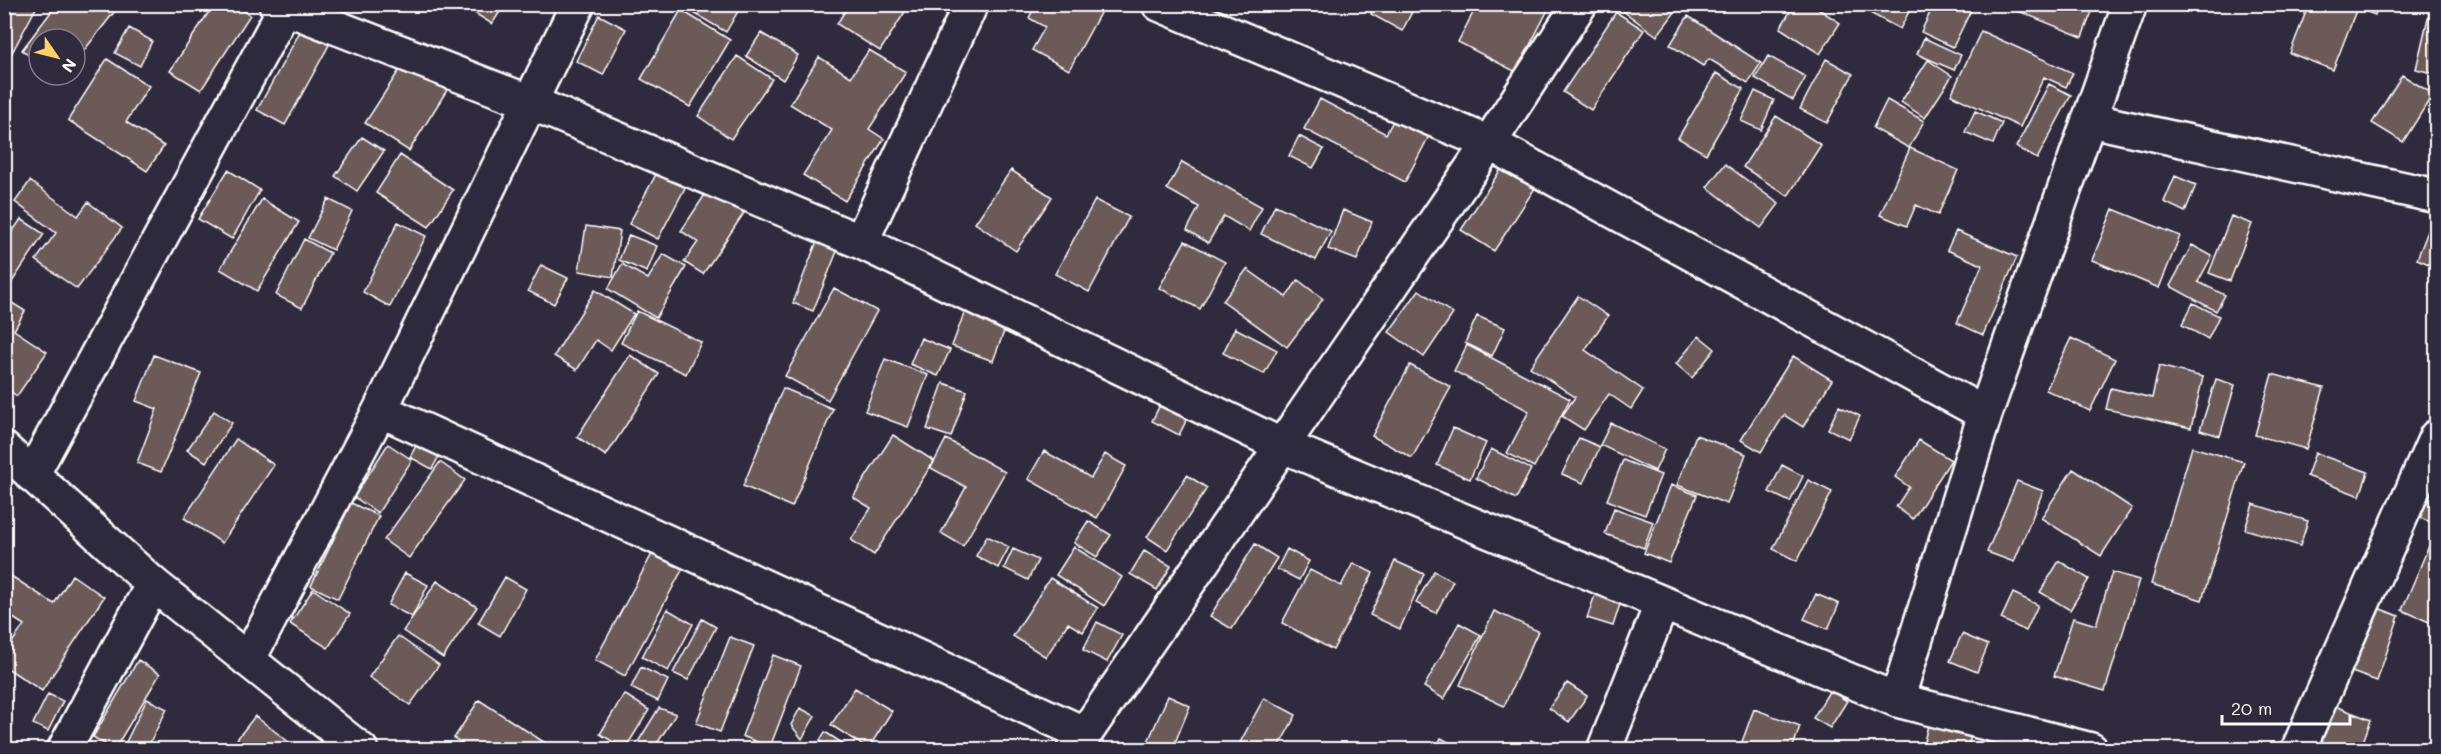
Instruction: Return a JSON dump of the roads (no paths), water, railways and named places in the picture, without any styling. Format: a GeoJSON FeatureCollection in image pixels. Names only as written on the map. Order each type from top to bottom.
{"type":"FeatureCollection","features":[{"type":"Feature","properties":{"kind":"street"},"geometry":{"type":"LineString","coordinates":[[248,660],[380,410],[532,103],[578,4]]}},
{"type":"Feature","properties":{"kind":"street"},"geometry":{"type":"LineString","coordinates":[[861,242],[971,4]]}},
{"type":"Feature","properties":{"kind":"street"},"geometry":{"type":"LineString","coordinates":[[1159,4],[1489,143],[1985,414]]}},
{"type":"Feature","properties":{"kind":"street"},"geometry":{"type":"LineString","coordinates":[[380,410],[1078,741],[1283,446],[1489,143],[1580,4]]}},
{"type":"Feature","properties":{"kind":"street"},"geometry":{"type":"LineString","coordinates":[[1897,700],[1985,414],[2130,4]]}},
{"type":"Feature","properties":{"kind":"street"},"geometry":{"type":"LineString","coordinates":[[32,475],[281,6],[532,103],[861,242],[1283,446],[1897,700],[2091,750]]}},
{"type":"Feature","properties":{"kind":"street"},"geometry":{"type":"LineString","coordinates":[[2090,120],[2436,196]]}},
{"type":"Feature","properties":{"kind":"street"},"geometry":{"type":"LineString","coordinates":[[2298,750],[2436,437]]}},
{"type":"Feature","properties":{"kind":"street"},"geometry":{"type":"LineString","coordinates":[[4,449],[153,584],[361,750]]}},
{"type":"Feature","properties":{"kind":"street"},"geometry":{"type":"LineString","coordinates":[[64,750],[153,584]]}},
{"type":"Feature","properties":{"kind":"street"},"geometry":{"type":"LineString","coordinates":[[1604,750],[1662,603]]}}]}
